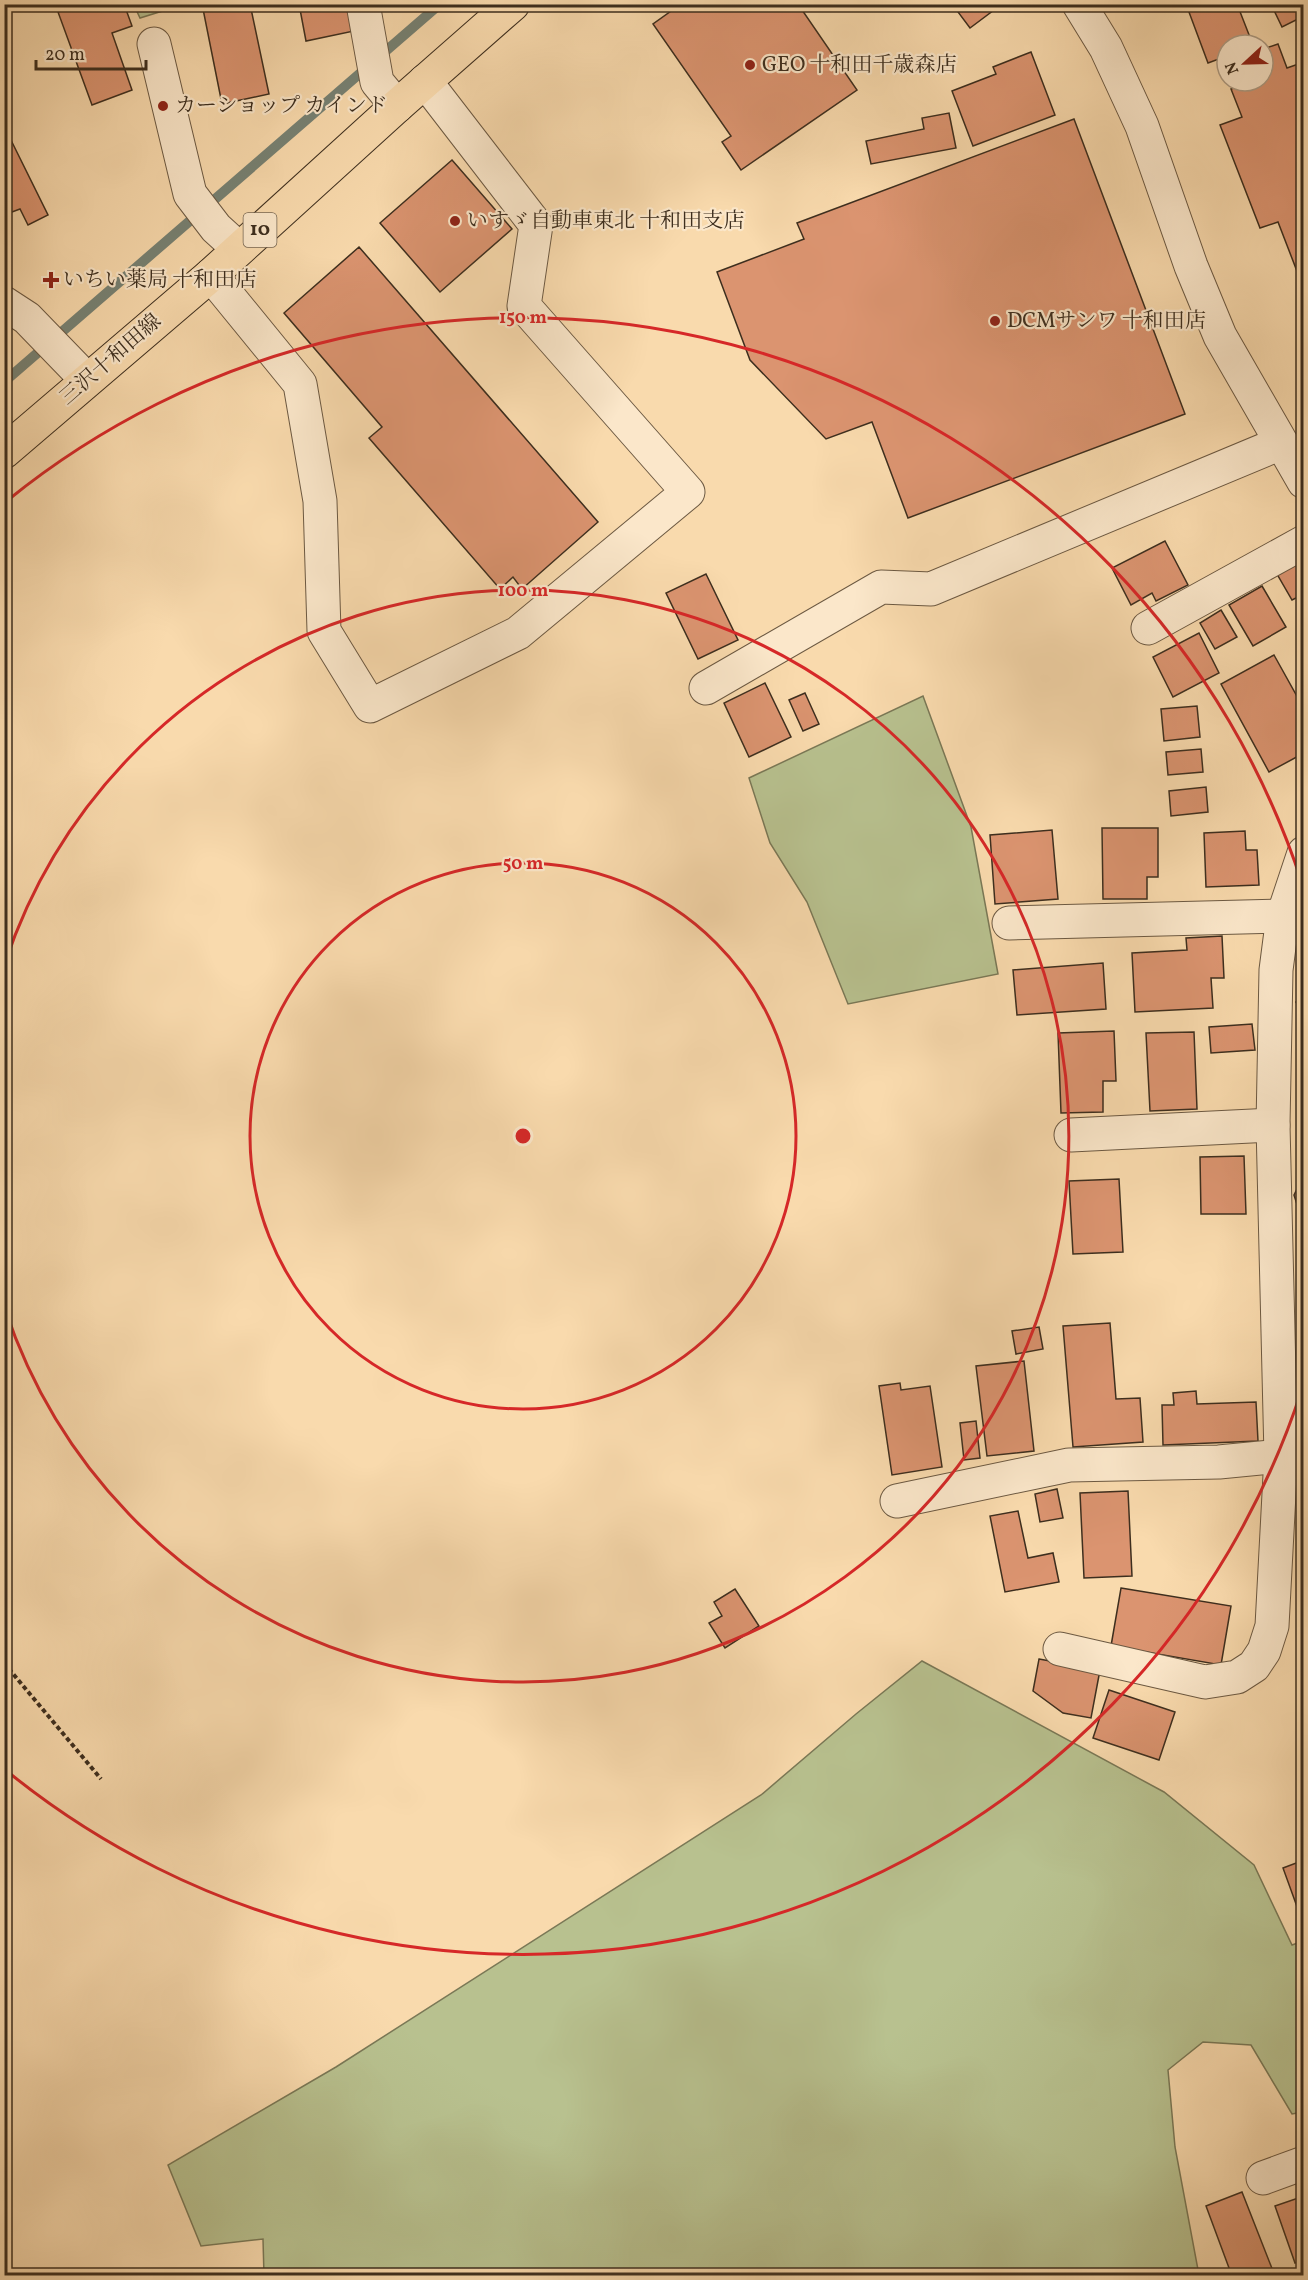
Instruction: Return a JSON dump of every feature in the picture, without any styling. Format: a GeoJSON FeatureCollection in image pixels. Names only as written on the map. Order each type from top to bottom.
{"type":"FeatureCollection","features":[{"type":"Feature","properties":{"kind":"main road","name":"三沢十和田線"},"geometry":{"type":"LineString","coordinates":[[4,452],[211,275],[513,4]]}},
{"type":"Feature","properties":{"kind":"street"},"geometry":{"type":"LineString","coordinates":[[363,4],[377,82],[397,106]]}},
{"type":"Feature","properties":{"kind":"street"},"geometry":{"type":"LineString","coordinates":[[1079,4],[1106,48],[1142,126],[1191,266],[1220,336],[1304,482]]}},
{"type":"Feature","properties":{"kind":"street"},"geometry":{"type":"LineString","coordinates":[[154,44],[190,194],[216,228],[239,249]]}},
{"type":"Feature","properties":{"kind":"street"},"geometry":{"type":"LineString","coordinates":[[211,275],[300,384],[320,501],[324,631],[370,706],[518,633],[688,492],[524,306],[536,225],[425,81]]}},
{"type":"Feature","properties":{"kind":"street"},"geometry":{"type":"LineString","coordinates":[[5,305],[27,318],[87,380]]}},
{"type":"Feature","properties":{"kind":"street"},"geometry":{"type":"LineString","coordinates":[[706,688],[882,587],[932,589],[1281,443]]}},
{"type":"Feature","properties":{"kind":"street"},"geometry":{"type":"LineString","coordinates":[[1148,628],[1304,542]]}},
{"type":"Feature","properties":{"kind":"street"},"geometry":{"type":"LineString","coordinates":[[1060,1649],[1205,1682],[1237,1677],[1254,1666],[1264,1651],[1272,1626],[1292,1450],[1273,1125],[1276,970],[1283,916],[1304,853]]}},
{"type":"Feature","properties":{"kind":"street"},"geometry":{"type":"LineString","coordinates":[[1009,923],[1283,916]]}},
{"type":"Feature","properties":{"kind":"street"},"geometry":{"type":"LineString","coordinates":[[1071,1135],[1273,1125]]}},
{"type":"Feature","properties":{"kind":"street"},"geometry":{"type":"LineString","coordinates":[[897,1501],[1070,1465],[1219,1462],[1292,1450]]}},
{"type":"Feature","properties":{"kind":"street"},"geometry":{"type":"LineString","coordinates":[[1263,2178],[1304,2163]]}},
{"type":"Feature","properties":{"kind":"path"},"geometry":{"type":"LineString","coordinates":[[4,1663],[101,1779]]}},
{"type":"Feature","properties":{"kind":"green space"},"geometry":{"type":"Polygon","coordinates":[[[134,4],[185,4],[140,18],[134,5],[134,4]]]}},
{"type":"Feature","properties":{"kind":"green space"},"geometry":{"type":"Polygon","coordinates":[[[923,696],[971,827],[998,974],[848,1004],[807,902],[770,843],[749,778],[923,696]]]}},
{"type":"Feature","properties":{"kind":"green space"},"geometry":{"type":"Polygon","coordinates":[[[922,1661],[1164,1792],[1254,1865],[1292,1945],[1303,1941],[1303,2112],[1292,2114],[1251,2045],[1203,2042],[1168,2070],[1175,2147],[1199,2275],[264,2276],[263,2239],[201,2246],[168,2165],[336,2067],[761,1795],[922,1661]]]}},
{"type":"Feature","properties":{"kind":"building"},"geometry":{"type":"Polygon","coordinates":[[[79,4],[124,4],[132,26],[112,33],[132,90],[92,105],[58,12],[79,4]]]}},
{"type":"Feature","properties":{"kind":"building"},"geometry":{"type":"Polygon","coordinates":[[[202,4],[250,4],[269,94],[222,104],[202,4]]]}},
{"type":"Feature","properties":{"kind":"building"},"geometry":{"type":"Polygon","coordinates":[[[299,4],[349,4],[354,31],[306,41],[299,4]]]}},
{"type":"Feature","properties":{"kind":"building"},"geometry":{"type":"Polygon","coordinates":[[[681,4],[798,4],[857,90],[741,170],[722,142],[731,136],[653,24],[681,4]]]}},
{"type":"Feature","properties":{"kind":"building"},"geometry":{"type":"Polygon","coordinates":[[[960,4],[1002,4],[970,28],[955,8],[960,4]]]}},
{"type":"Feature","properties":{"kind":"building"},"geometry":{"type":"Polygon","coordinates":[[[1186,4],[1237,4],[1248,33],[1215,33],[1215,60],[1208,63],[1186,4]]]}},
{"type":"Feature","properties":{"kind":"building"},"geometry":{"type":"Polygon","coordinates":[[[1271,4],[1304,4],[1304,16],[1282,27],[1271,4]]]}},
{"type":"Feature","properties":{"kind":"building"},"geometry":{"type":"Polygon","coordinates":[[[1278,44],[1287,68],[1304,62],[1304,278],[1300,279],[1278,222],[1260,228],[1220,125],[1242,117],[1233,93],[1275,93],[1275,45],[1278,44]]]}},
{"type":"Feature","properties":{"kind":"building"},"geometry":{"type":"Polygon","coordinates":[[[1031,52],[1055,115],[973,146],[952,91],[996,74],[993,67],[1031,52]]]}},
{"type":"Feature","properties":{"kind":"building"},"geometry":{"type":"Polygon","coordinates":[[[949,113],[956,148],[871,164],[866,141],[924,129],[922,118],[949,113]]]}},
{"type":"Feature","properties":{"kind":"building"},"geometry":{"type":"Polygon","coordinates":[[[1074,119],[1185,414],[908,518],[872,422],[826,439],[750,360],[717,272],[804,239],[797,223],[1074,119]]]}},
{"type":"Feature","properties":{"kind":"building"},"geometry":{"type":"Polygon","coordinates":[[[4,126],[48,215],[28,225],[20,209],[4,215],[4,126]]]}},
{"type":"Feature","properties":{"kind":"building"},"geometry":{"type":"Polygon","coordinates":[[[452,160],[512,229],[440,292],[380,223],[452,160]]]}},
{"type":"Feature","properties":{"kind":"building"},"geometry":{"type":"Polygon","coordinates":[[[359,247],[598,522],[522,589],[513,577],[500,589],[369,438],[382,427],[284,313],[359,247]]]}},
{"type":"Feature","properties":{"kind":"building"},"geometry":{"type":"Polygon","coordinates":[[[1165,541],[1188,585],[1156,601],[1152,593],[1131,605],[1112,568],[1165,541]]]}},
{"type":"Feature","properties":{"kind":"building"},"geometry":{"type":"Polygon","coordinates":[[[1303,560],[1304,594],[1292,600],[1277,574],[1303,560]]]}},
{"type":"Feature","properties":{"kind":"building"},"geometry":{"type":"Polygon","coordinates":[[[706,574],[738,640],[698,659],[666,593],[706,574]]]}},
{"type":"Feature","properties":{"kind":"building"},"geometry":{"type":"Polygon","coordinates":[[[1262,586],[1286,627],[1253,646],[1229,605],[1262,586]]]}},
{"type":"Feature","properties":{"kind":"building"},"geometry":{"type":"Polygon","coordinates":[[[1221,610],[1237,637],[1215,649],[1200,623],[1221,610]]]}},
{"type":"Feature","properties":{"kind":"building"},"geometry":{"type":"Polygon","coordinates":[[[1199,633],[1219,673],[1173,697],[1153,657],[1199,633]]]}},
{"type":"Feature","properties":{"kind":"building"},"geometry":{"type":"Polygon","coordinates":[[[1274,655],[1304,709],[1304,753],[1269,772],[1221,684],[1274,655]]]}},
{"type":"Feature","properties":{"kind":"building"},"geometry":{"type":"Polygon","coordinates":[[[765,683],[791,737],[749,757],[724,703],[765,683]]]}},
{"type":"Feature","properties":{"kind":"building"},"geometry":{"type":"Polygon","coordinates":[[[805,693],[819,724],[803,731],[789,700],[805,693]]]}},
{"type":"Feature","properties":{"kind":"building"},"geometry":{"type":"Polygon","coordinates":[[[1197,706],[1200,737],[1164,741],[1161,709],[1197,706]]]}},
{"type":"Feature","properties":{"kind":"building"},"geometry":{"type":"Polygon","coordinates":[[[1201,749],[1203,772],[1168,775],[1166,752],[1201,749]]]}},
{"type":"Feature","properties":{"kind":"building"},"geometry":{"type":"Polygon","coordinates":[[[1206,787],[1208,812],[1171,816],[1169,791],[1206,787]]]}},
{"type":"Feature","properties":{"kind":"building"},"geometry":{"type":"Polygon","coordinates":[[[1102,828],[1158,828],[1158,877],[1147,877],[1147,899],[1103,899],[1102,828]]]}},
{"type":"Feature","properties":{"kind":"building"},"geometry":{"type":"Polygon","coordinates":[[[1052,830],[1058,899],[995,904],[990,835],[1052,830]]]}},
{"type":"Feature","properties":{"kind":"building"},"geometry":{"type":"Polygon","coordinates":[[[1245,831],[1246,850],[1257,850],[1259,885],[1206,887],[1204,833],[1245,831]]]}},
{"type":"Feature","properties":{"kind":"building"},"geometry":{"type":"Polygon","coordinates":[[[1222,936],[1224,978],[1211,978],[1213,1008],[1135,1012],[1132,953],[1187,950],[1186,938],[1222,936]]]}},
{"type":"Feature","properties":{"kind":"building"},"geometry":{"type":"Polygon","coordinates":[[[1103,963],[1106,1009],[1017,1015],[1013,970],[1103,963]]]}},
{"type":"Feature","properties":{"kind":"building"},"geometry":{"type":"Polygon","coordinates":[[[1304,998],[1304,1016],[1296,1002],[1304,998]]]}},
{"type":"Feature","properties":{"kind":"building"},"geometry":{"type":"Polygon","coordinates":[[[1252,1024],[1255,1050],[1211,1053],[1209,1027],[1252,1024]]]}},
{"type":"Feature","properties":{"kind":"building"},"geometry":{"type":"Polygon","coordinates":[[[1114,1031],[1116,1081],[1103,1081],[1103,1112],[1061,1113],[1058,1033],[1114,1031]]]}},
{"type":"Feature","properties":{"kind":"building"},"geometry":{"type":"Polygon","coordinates":[[[1194,1032],[1197,1109],[1150,1111],[1146,1033],[1194,1032]]]}},
{"type":"Feature","properties":{"kind":"building"},"geometry":{"type":"Polygon","coordinates":[[[1244,1156],[1246,1214],[1201,1214],[1200,1157],[1244,1156]]]}},
{"type":"Feature","properties":{"kind":"building"},"geometry":{"type":"Polygon","coordinates":[[[1119,1179],[1123,1252],[1073,1254],[1069,1181],[1119,1179]]]}},
{"type":"Feature","properties":{"kind":"building"},"geometry":{"type":"Polygon","coordinates":[[[1304,1179],[1302,1220],[1294,1195],[1304,1179]]]}},
{"type":"Feature","properties":{"kind":"building"},"geometry":{"type":"Polygon","coordinates":[[[1110,1323],[1116,1399],[1140,1398],[1143,1442],[1073,1447],[1063,1326],[1110,1323]]]}},
{"type":"Feature","properties":{"kind":"building"},"geometry":{"type":"Polygon","coordinates":[[[1039,1327],[1043,1349],[1016,1354],[1012,1331],[1039,1327]]]}},
{"type":"Feature","properties":{"kind":"building"},"geometry":{"type":"Polygon","coordinates":[[[1024,1361],[1034,1451],[987,1456],[976,1366],[1024,1361]]]}},
{"type":"Feature","properties":{"kind":"building"},"geometry":{"type":"Polygon","coordinates":[[[900,1383],[901,1390],[930,1386],[942,1467],[892,1475],[879,1386],[900,1383]]]}},
{"type":"Feature","properties":{"kind":"building"},"geometry":{"type":"Polygon","coordinates":[[[1196,1391],[1197,1404],[1256,1402],[1258,1441],[1163,1445],[1162,1405],[1174,1405],[1173,1393],[1196,1391]]]}},
{"type":"Feature","properties":{"kind":"building"},"geometry":{"type":"Polygon","coordinates":[[[976,1421],[980,1458],[964,1460],[960,1423],[976,1421]]]}},
{"type":"Feature","properties":{"kind":"building"},"geometry":{"type":"Polygon","coordinates":[[[1057,1489],[1063,1518],[1040,1522],[1035,1494],[1057,1489]]]}},
{"type":"Feature","properties":{"kind":"building"},"geometry":{"type":"Polygon","coordinates":[[[1128,1491],[1132,1576],[1084,1578],[1080,1493],[1128,1491]]]}},
{"type":"Feature","properties":{"kind":"building"},"geometry":{"type":"Polygon","coordinates":[[[1018,1511],[1028,1558],[1053,1553],[1059,1582],[1005,1592],[990,1516],[1018,1511]]]}},
{"type":"Feature","properties":{"kind":"building"},"geometry":{"type":"Polygon","coordinates":[[[1121,1588],[1231,1606],[1221,1665],[1111,1646],[1121,1588]]]}},
{"type":"Feature","properties":{"kind":"building"},"geometry":{"type":"Polygon","coordinates":[[[735,1589],[759,1626],[725,1648],[709,1623],[722,1616],[714,1602],[735,1589]]]}},
{"type":"Feature","properties":{"kind":"building"},"geometry":{"type":"Polygon","coordinates":[[[1039,1659],[1100,1670],[1091,1718],[1063,1713],[1033,1691],[1039,1659]]]}},
{"type":"Feature","properties":{"kind":"building"},"geometry":{"type":"Polygon","coordinates":[[[1109,1690],[1175,1712],[1159,1760],[1093,1738],[1109,1690]]]}},
{"type":"Feature","properties":{"kind":"building"},"geometry":{"type":"Polygon","coordinates":[[[1304,1860],[1304,1926],[1283,1868],[1304,1860]]]}},
{"type":"Feature","properties":{"kind":"building"},"geometry":{"type":"Polygon","coordinates":[[[1242,2192],[1273,2271],[1262,2276],[1232,2276],[1206,2206],[1242,2192]]]}},
{"type":"Feature","properties":{"kind":"building"},"geometry":{"type":"Polygon","coordinates":[[[1304,2196],[1304,2260],[1295,2263],[1275,2206],[1304,2196]]]}},
{"type":"Feature","properties":{"kind":"waterway"},"geometry":{"type":"LineString","coordinates":[[4,382],[440,4]]}},
{"type":"Feature","properties":{"kind":"place","name":"GEO 十和田千歳森店"},"geometry":{"type":"Point","coordinates":[750,65]}},
{"type":"Feature","properties":{"kind":"place","name":"カーショップ カインド"},"geometry":{"type":"Point","coordinates":[163,106]}},
{"type":"Feature","properties":{"kind":"place","name":"いすゞ自動車東北 十和田支店"},"geometry":{"type":"Point","coordinates":[455,221]}},
{"type":"Feature","properties":{"kind":"place","name":"いちい薬局 十和田店"},"geometry":{"type":"Point","coordinates":[51,280]}},
{"type":"Feature","properties":{"kind":"place","name":"DCMサンワ 十和田店"},"geometry":{"type":"Point","coordinates":[995,321]}}]}
